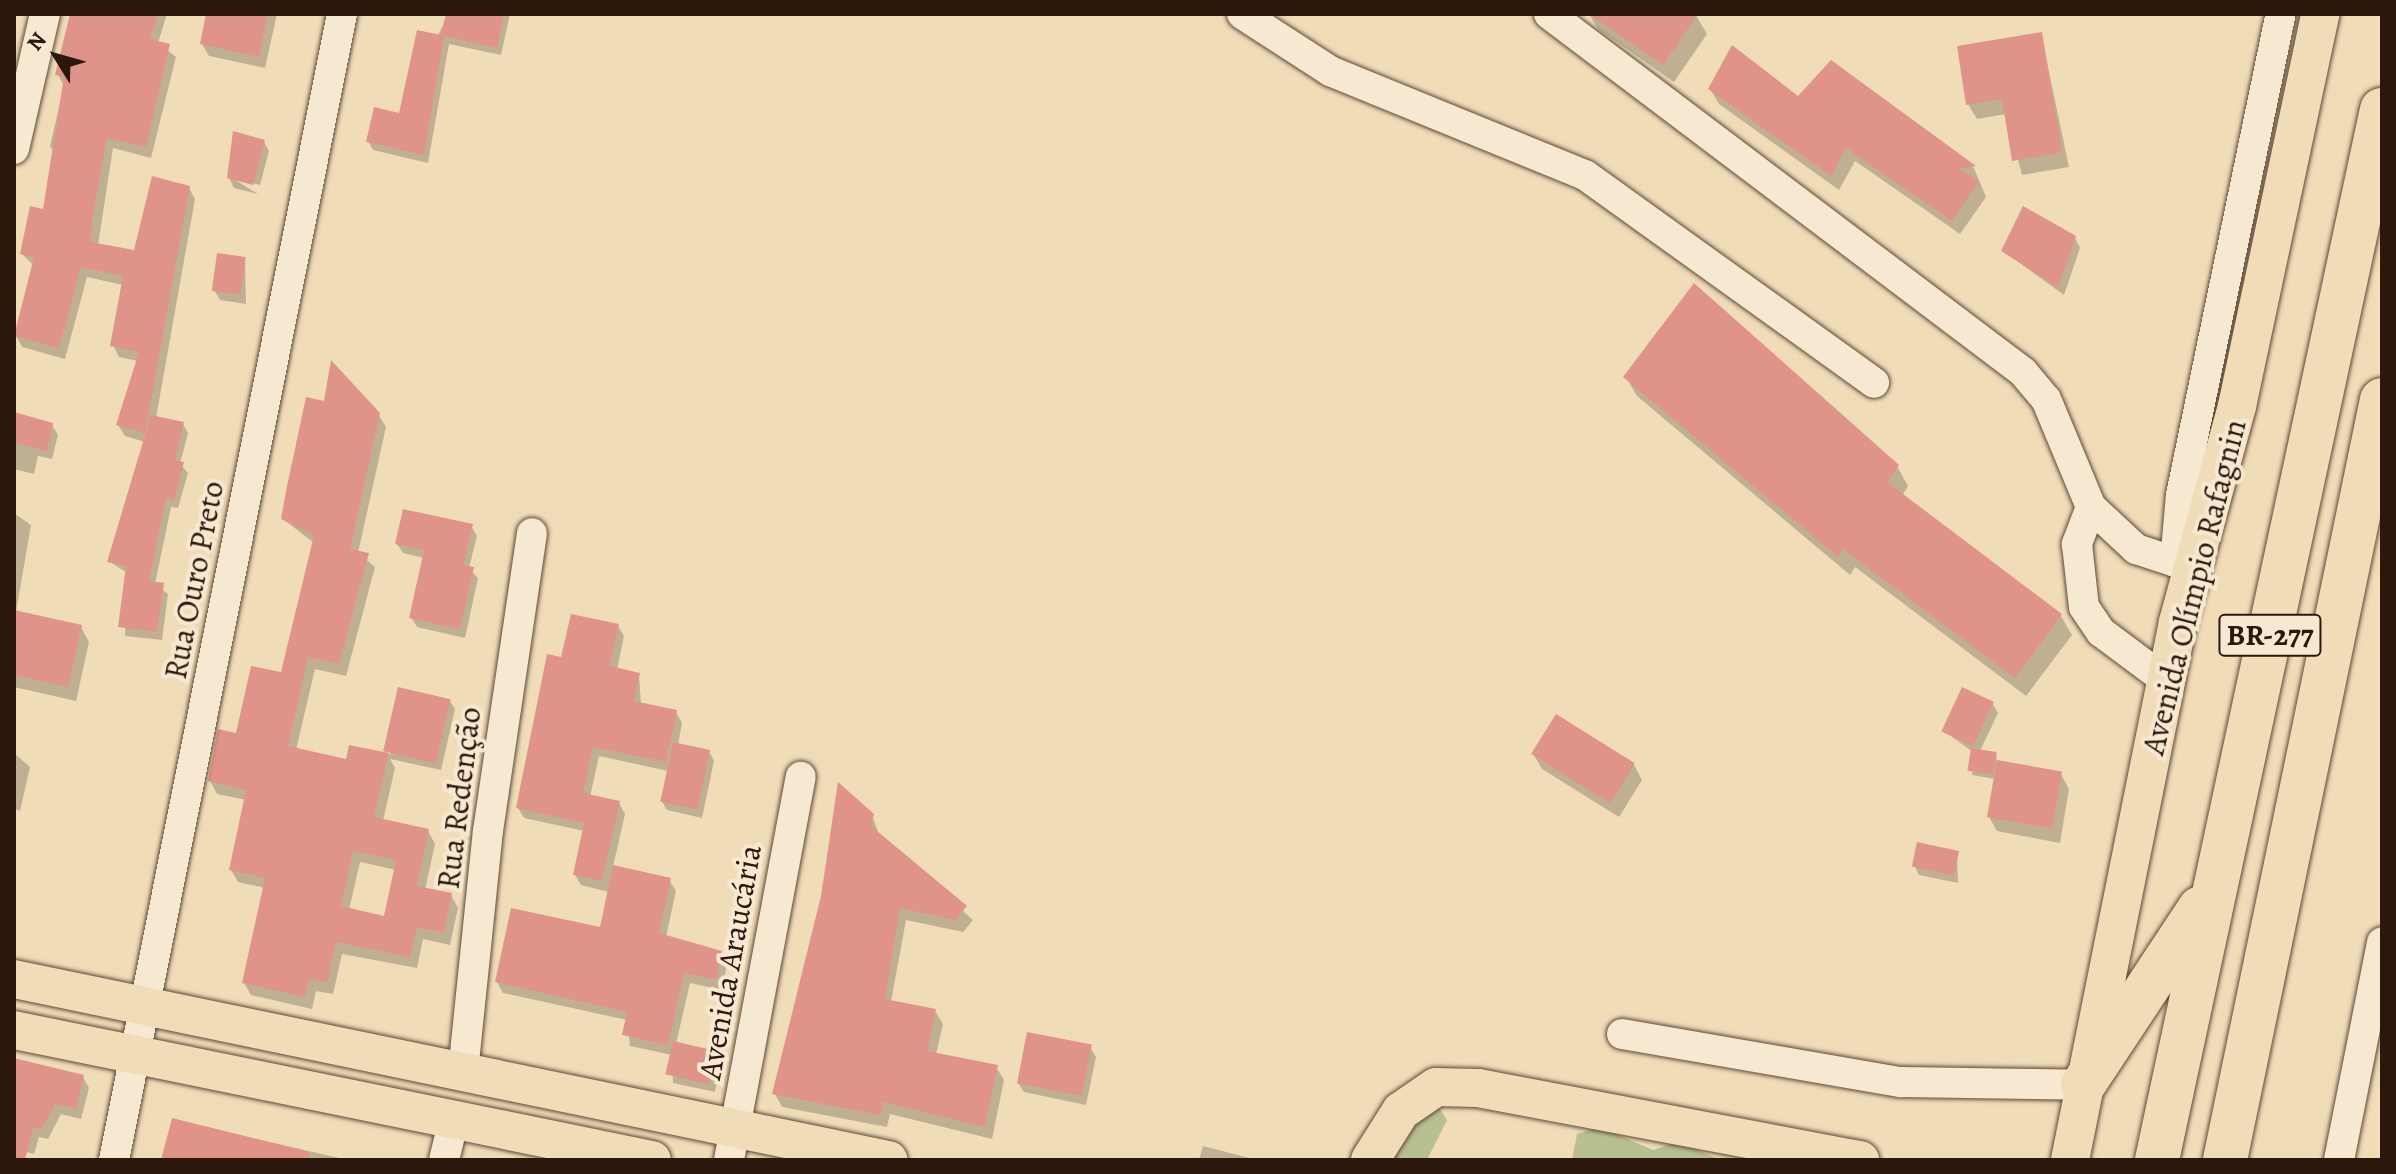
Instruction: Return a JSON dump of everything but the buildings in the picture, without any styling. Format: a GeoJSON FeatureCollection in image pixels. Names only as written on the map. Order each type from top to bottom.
{"type":"FeatureCollection","features":[{"type":"Feature","properties":{"kind":"highway","name":"BR-277"},"geometry":{"type":"LineString","coordinates":[[2157,1160],[2210,893],[2319,424],[2382,110]]}},
{"type":"Feature","properties":{"kind":"highway","name":"BR-277"},"geometry":{"type":"LineString","coordinates":[[2225,1160],[2377,445],[2382,400]]}},
{"type":"Feature","properties":{"kind":"highway"},"geometry":{"type":"LineString","coordinates":[[2083,1085],[2210,893]]}},
{"type":"Feature","properties":{"kind":"main road","name":"Avenida Olímpio Rafagnin"},"geometry":{"type":"LineString","coordinates":[[2070,1160],[2168,682],[2185,565],[2237,406],[2320,14]]}},
{"type":"Feature","properties":{"kind":"main road"},"geometry":{"type":"LineString","coordinates":[[14,979],[147,1008],[395,1055],[732,1144],[888,1160]]}},
{"type":"Feature","properties":{"kind":"main road"},"geometry":{"type":"LineString","coordinates":[[14,1030],[652,1160]]}},
{"type":"Feature","properties":{"kind":"main road"},"geometry":{"type":"LineString","coordinates":[[384,1103],[395,1055]]}},
{"type":"Feature","properties":{"kind":"main road"},"geometry":{"type":"LineString","coordinates":[[1370,1160],[1401,1111],[1436,1087],[1478,1088],[1860,1160]]}},
{"type":"Feature","properties":{"kind":"street"},"geometry":{"type":"LineString","coordinates":[[14,149],[45,14]]}},
{"type":"Feature","properties":{"kind":"street","name":"Rua Ouro Preto"},"geometry":{"type":"LineString","coordinates":[[114,1160],[138,1055],[342,14]]}},
{"type":"Feature","properties":{"kind":"street"},"geometry":{"type":"LineString","coordinates":[[1242,14],[1330,71],[1585,175],[1874,383]]}},
{"type":"Feature","properties":{"kind":"street"},"geometry":{"type":"LineString","coordinates":[[1549,14],[2023,372],[2046,399],[2091,507],[2136,549],[2185,565],[2181,495],[2281,14]]}},
{"type":"Feature","properties":{"kind":"street"},"geometry":{"type":"LineString","coordinates":[[2091,507],[2077,544],[2084,607],[2101,632],[2168,682]]}},
{"type":"Feature","properties":{"kind":"street","name":"Rua Redenção"},"geometry":{"type":"LineString","coordinates":[[463,1072],[488,831],[532,533]]}},
{"type":"Feature","properties":{"kind":"street","name":"Avenida Araucária"},"geometry":{"type":"LineString","coordinates":[[732,1144],[801,777]]}},
{"type":"Feature","properties":{"kind":"street"},"geometry":{"type":"LineString","coordinates":[[2339,1160],[2377,995],[2382,942]]}},
{"type":"Feature","properties":{"kind":"street"},"geometry":{"type":"LineString","coordinates":[[1622,1034],[1901,1082],[2083,1085]]}},
{"type":"Feature","properties":{"kind":"street"},"geometry":{"type":"LineString","coordinates":[[444,1160],[454,1119]]}},
{"type":"Feature","properties":{"kind":"green space"},"geometry":{"type":"Polygon","coordinates":[[[1438,1106],[1447,1120],[1427,1160],[1383,1160],[1422,1108],[1438,1106]]]}},
{"type":"Feature","properties":{"kind":"green space"},"geometry":{"type":"Polygon","coordinates":[[[1600,1127],[1653,1150],[1676,1142],[1721,1160],[1572,1160],[1577,1134],[1600,1127]]]}}]}
